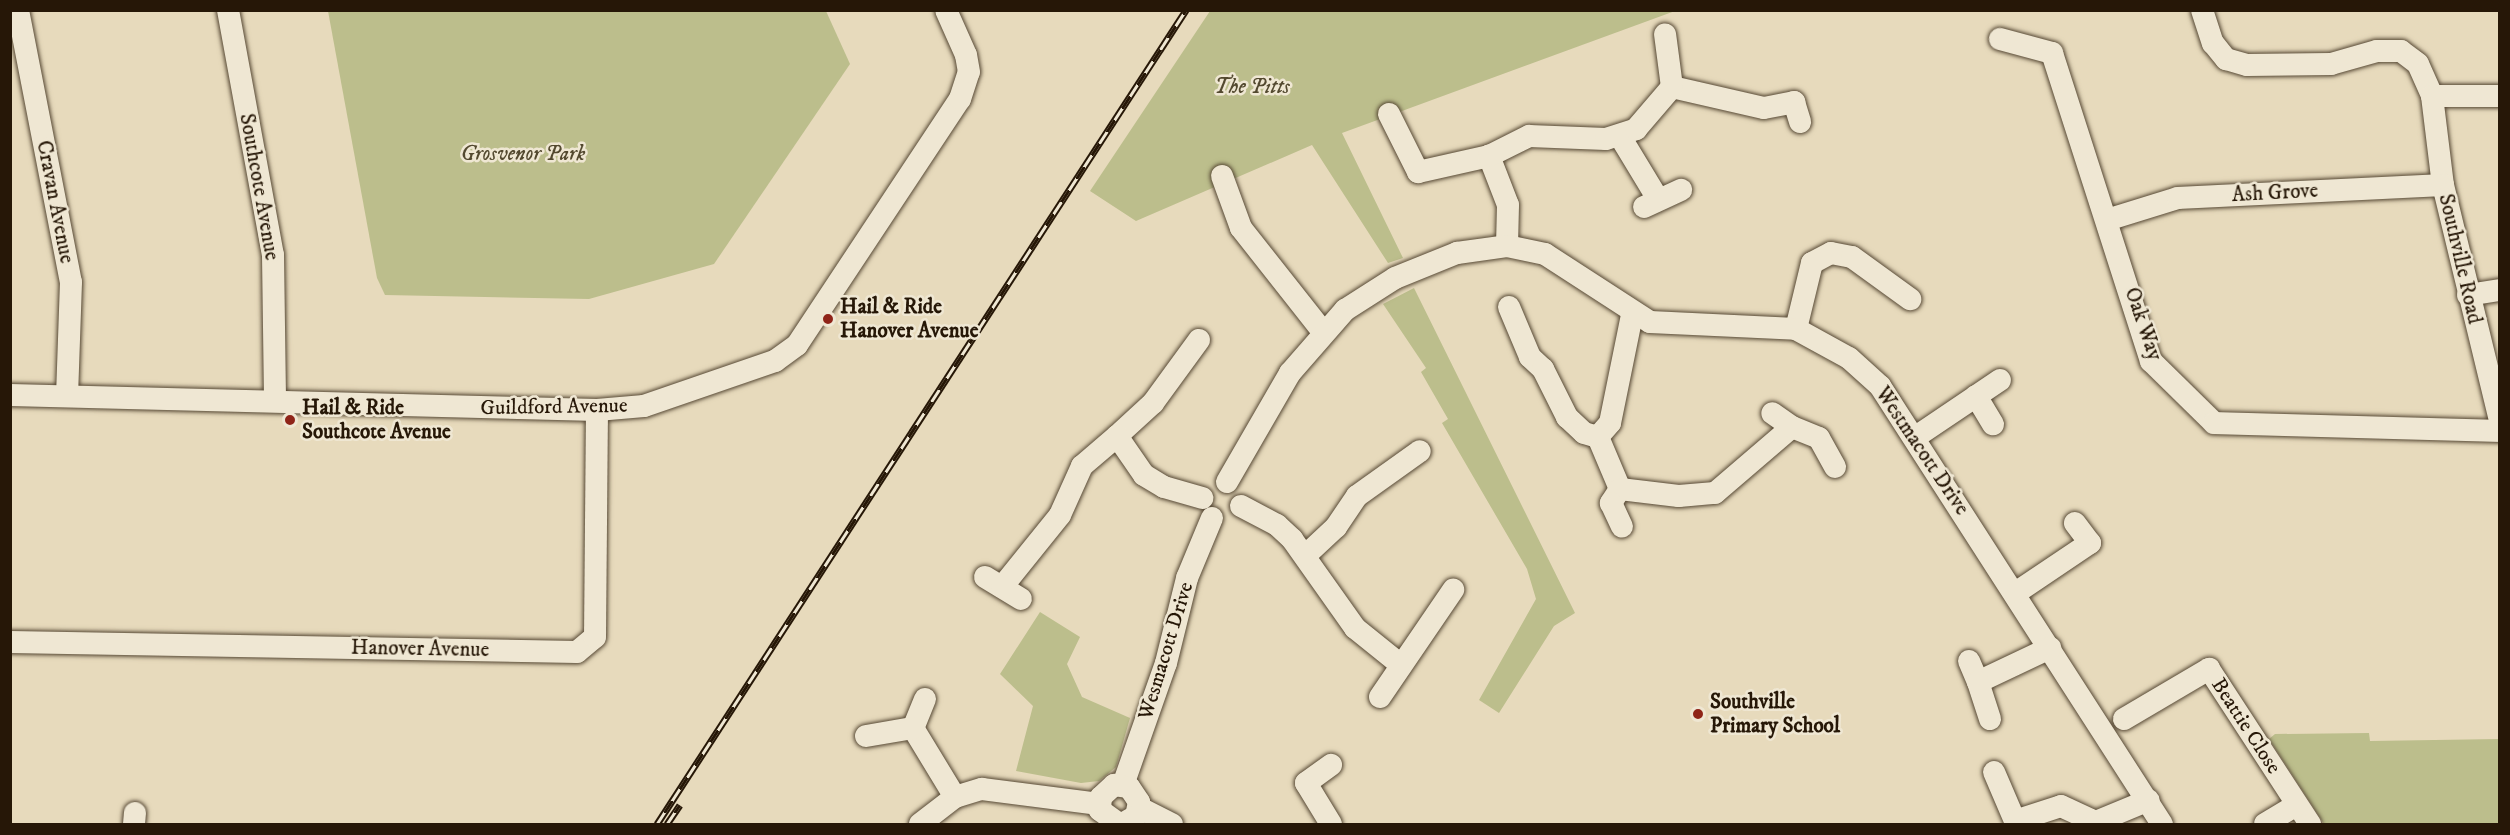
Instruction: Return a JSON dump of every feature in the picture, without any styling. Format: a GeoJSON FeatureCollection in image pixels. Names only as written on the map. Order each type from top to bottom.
{"type":"FeatureCollection","features":[{"type":"Feature","properties":{"kind":"street","name":"Cravan Avenue"},"geometry":{"type":"LineString","coordinates":[[18,10],[71,282],[67,396]]}},
{"type":"Feature","properties":{"kind":"street","name":"Southcote Avenue"},"geometry":{"type":"LineString","coordinates":[[228,10],[273,255],[275,401]]}},
{"type":"Feature","properties":{"kind":"street","name":"Guildford Avenue"},"geometry":{"type":"LineString","coordinates":[[10,395],[597,410],[644,406],[775,361],[796,345],[960,99],[969,72],[946,10]]}},
{"type":"Feature","properties":{"kind":"street","name":"Southville Road"},"geometry":{"type":"LineString","coordinates":[[2202,10],[2213,42],[2226,59],[2247,65],[2331,64],[2378,51],[2401,51],[2418,64],[2432,96],[2443,185],[2499,420]]}},
{"type":"Feature","properties":{"kind":"street"},"geometry":{"type":"LineString","coordinates":[[1389,114],[1421,180],[1489,156],[1529,136],[1621,138],[1654,113],[1672,87],[1672,59],[1665,34]]}},
{"type":"Feature","properties":{"kind":"street","name":"Oak Way"},"geometry":{"type":"LineString","coordinates":[[2000,39],[2052,53],[2110,219],[2151,360],[2214,423],[2499,431]]}},
{"type":"Feature","properties":{"kind":"street"},"geometry":{"type":"LineString","coordinates":[[1672,87],[1764,108],[1797,102]]}},
{"type":"Feature","properties":{"kind":"street"},"geometry":{"type":"LineString","coordinates":[[2432,96],[2499,96]]}},
{"type":"Feature","properties":{"kind":"street"},"geometry":{"type":"LineString","coordinates":[[1621,138],[1651,203],[1681,190]]}},
{"type":"Feature","properties":{"kind":"street"},"geometry":{"type":"LineString","coordinates":[[1489,156],[1508,205],[1508,246]]}},
{"type":"Feature","properties":{"kind":"street"},"geometry":{"type":"LineString","coordinates":[[1221,176],[1241,228],[1323,332]]}},
{"type":"Feature","properties":{"kind":"street","name":"Ash Grove"},"geometry":{"type":"LineString","coordinates":[[2110,219],[2178,198],[2443,185]]}},
{"type":"Feature","properties":{"kind":"street","name":"Westmacott Drive"},"geometry":{"type":"LineString","coordinates":[[1227,482],[1290,373],[1323,332],[1345,310],[1428,262],[1508,246],[1545,254],[1632,315],[1650,322],[1796,329],[1849,358],[1880,386],[1917,436],[2149,800],[2162,825]]}},
{"type":"Feature","properties":{"kind":"street"},"geometry":{"type":"LineString","coordinates":[[1796,329],[1812,263],[1832,253],[1852,257],[1910,299]]}},
{"type":"Feature","properties":{"kind":"street"},"geometry":{"type":"LineString","coordinates":[[2468,295],[2499,290]]}},
{"type":"Feature","properties":{"kind":"street"},"geometry":{"type":"LineString","coordinates":[[1509,307],[1530,357],[1543,369],[1567,417],[1584,434],[1598,437]]}},
{"type":"Feature","properties":{"kind":"street"},"geometry":{"type":"LineString","coordinates":[[1598,437],[1610,423],[1632,315]]}},
{"type":"Feature","properties":{"kind":"street"},"geometry":{"type":"LineString","coordinates":[[1003,588],[1060,515],[1082,466],[1153,403],[1172,359],[1199,340]]}},
{"type":"Feature","properties":{"kind":"street"},"geometry":{"type":"LineString","coordinates":[[1917,436],[2000,380]]}},
{"type":"Feature","properties":{"kind":"street"},"geometry":{"type":"LineString","coordinates":[[1976,396],[1993,424]]}},
{"type":"Feature","properties":{"kind":"street","name":"Hanover Avenue"},"geometry":{"type":"LineString","coordinates":[[10,642],[583,650],[595,637],[597,410]]}},
{"type":"Feature","properties":{"kind":"street"},"geometry":{"type":"LineString","coordinates":[[1772,413],[1792,427],[1820,438],[1835,467]]}},
{"type":"Feature","properties":{"kind":"street"},"geometry":{"type":"LineString","coordinates":[[1620,489],[1679,496],[1715,493],[1792,427]]}},
{"type":"Feature","properties":{"kind":"street"},"geometry":{"type":"LineString","coordinates":[[1117,436],[1144,475],[1164,487],[1202,498],[1212,518],[1227,520],[1240,506]]}},
{"type":"Feature","properties":{"kind":"street"},"geometry":{"type":"LineString","coordinates":[[1598,437],[1620,489]]}},
{"type":"Feature","properties":{"kind":"street"},"geometry":{"type":"LineString","coordinates":[[1306,555],[1336,527],[1356,496],[1420,451]]}},
{"type":"Feature","properties":{"kind":"street"},"geometry":{"type":"LineString","coordinates":[[1202,498],[1211,484],[1227,482],[1238,490],[1240,506]]}},
{"type":"Feature","properties":{"kind":"street"},"geometry":{"type":"LineString","coordinates":[[1620,489],[1611,503],[1622,527]]}},
{"type":"Feature","properties":{"kind":"street"},"geometry":{"type":"LineString","coordinates":[[1240,506],[1277,525],[1306,555],[1355,628],[1401,664]]}},
{"type":"Feature","properties":{"kind":"street","name":"Wesmacott Drive"},"geometry":{"type":"LineString","coordinates":[[1123,785],[1166,663],[1187,578],[1212,518]]}},
{"type":"Feature","properties":{"kind":"street"},"geometry":{"type":"LineString","coordinates":[[2017,592],[2090,543],[2075,523]]}},
{"type":"Feature","properties":{"kind":"street"},"geometry":{"type":"LineString","coordinates":[[1380,697],[1453,590]]}},
{"type":"Feature","properties":{"kind":"street"},"geometry":{"type":"LineString","coordinates":[[1978,682],[2050,648]]}},
{"type":"Feature","properties":{"kind":"street"},"geometry":{"type":"LineString","coordinates":[[1969,661],[1990,719]]}},
{"type":"Feature","properties":{"kind":"street","name":"Beattie Close"},"geometry":{"type":"LineString","coordinates":[[2124,719],[2210,669],[2310,825]]}},
{"type":"Feature","properties":{"kind":"street"},"geometry":{"type":"LineString","coordinates":[[914,728],[925,699]]}},
{"type":"Feature","properties":{"kind":"street"},"geometry":{"type":"LineString","coordinates":[[866,736],[914,728]]}},
{"type":"Feature","properties":{"kind":"street"},"geometry":{"type":"LineString","coordinates":[[914,728],[955,797]]}},
{"type":"Feature","properties":{"kind":"street"},"geometry":{"type":"LineString","coordinates":[[1331,765],[1303,779],[1331,825]]}},
{"type":"Feature","properties":{"kind":"street"},"geometry":{"type":"LineString","coordinates":[[1994,772],[2011,823],[2061,806],[2096,822],[2149,800]]}},
{"type":"Feature","properties":{"kind":"street"},"geometry":{"type":"LineString","coordinates":[[1140,808],[1118,824],[1103,816],[1099,804],[1104,791],[1123,785],[1135,792],[1140,808],[1172,825]]}},
{"type":"Feature","properties":{"kind":"street"},"geometry":{"type":"LineString","coordinates":[[920,825],[955,797],[1004,788],[1099,804]]}},
{"type":"Feature","properties":{"kind":"street"},"geometry":{"type":"LineString","coordinates":[[2265,825],[2297,805]]}},
{"type":"Feature","properties":{"kind":"green space","name":"Grosvenor Park"},"geometry":{"type":"Polygon","coordinates":[[[328,11],[826,11],[850,64],[714,264],[589,299],[385,295],[377,278],[328,11]]]}},
{"type":"Feature","properties":{"kind":"green space","name":"The Pitts"},"geometry":{"type":"Polygon","coordinates":[[[1210,11],[1675,11],[1342,133],[1403,258],[1388,263],[1312,145],[1136,221],[1090,191],[1210,11]]]}},
{"type":"Feature","properties":{"kind":"green space"},"geometry":{"type":"Polygon","coordinates":[[[1414,288],[1575,613],[1554,626],[1499,713],[1479,700],[1536,599],[1527,569],[1442,423],[1448,419],[1421,372],[1426,368],[1383,304],[1414,288]]]}},
{"type":"Feature","properties":{"kind":"green space"},"geometry":{"type":"Polygon","coordinates":[[[1040,612],[1080,637],[1067,664],[1082,697],[1130,718],[1116,767],[1099,781],[1081,783],[1016,771],[1033,706],[1000,674],[1040,612]]]}},
{"type":"Feature","properties":{"kind":"green space"},"geometry":{"type":"Polygon","coordinates":[[[2369,733],[2370,741],[2499,739],[2499,824],[2324,824],[2269,739],[2275,734],[2369,733]]]}},
{"type":"Feature","properties":{"kind":"railway"},"geometry":{"type":"LineString","coordinates":[[657,824],[1186,10]]}},
{"type":"Feature","properties":{"kind":"railway"},"geometry":{"type":"LineString","coordinates":[[667,824],[680,805]]}},
{"type":"Feature","properties":{"kind":"place","name":"Hail & Ride Hanover Avenue"},"geometry":{"type":"Point","coordinates":[828,319]}},
{"type":"Feature","properties":{"kind":"place","name":"Hail & Ride Southcote Avenue"},"geometry":{"type":"Point","coordinates":[290,420]}},
{"type":"Feature","properties":{"kind":"place","name":"Southville Primary School"},"geometry":{"type":"Point","coordinates":[1698,714]}}]}
